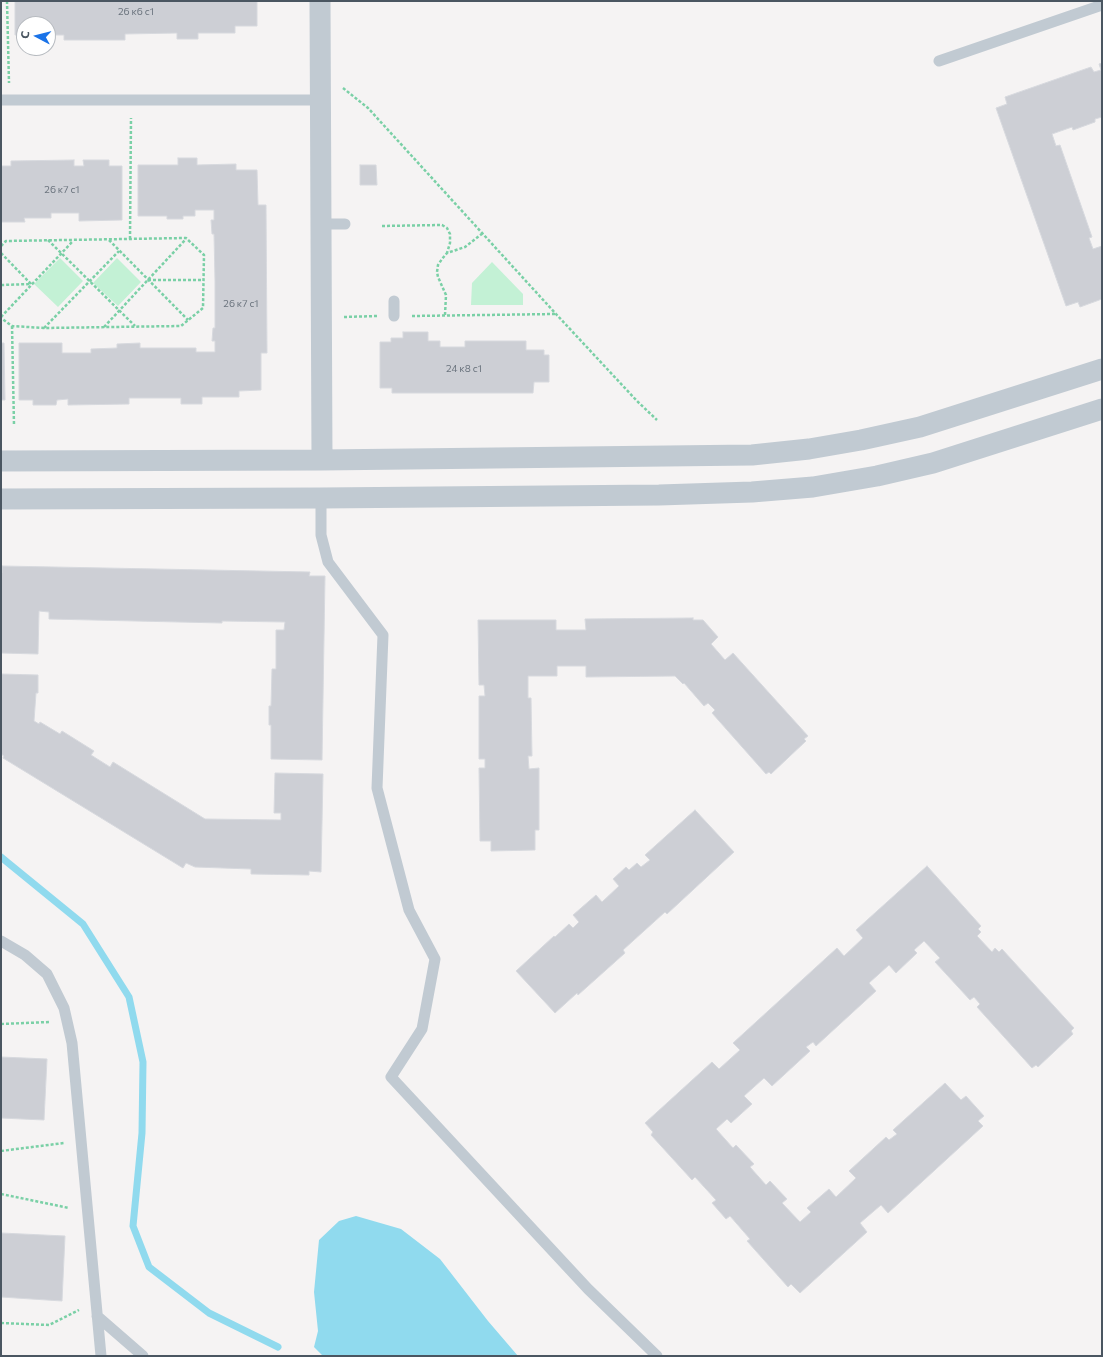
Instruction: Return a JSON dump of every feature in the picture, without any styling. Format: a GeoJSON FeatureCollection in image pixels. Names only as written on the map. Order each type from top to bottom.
{"type":"FeatureCollection","features":[{"type":"Feature","properties":{"kind":"street"},"geometry":{"type":"LineString","coordinates":[[320,1],[322,460]]}},
{"type":"Feature","properties":{"kind":"street"},"geometry":{"type":"LineString","coordinates":[[1,461],[322,460],[752,455],[809,450],[920,427],[1049,379],[1102,369]]}},
{"type":"Feature","properties":{"kind":"street"},"geometry":{"type":"LineString","coordinates":[[1,499],[659,495],[752,492],[813,487],[877,476],[933,463],[1102,409]]}},
{"type":"Feature","properties":{"kind":"lane"},"geometry":{"type":"LineString","coordinates":[[939,61],[1102,4]]}},
{"type":"Feature","properties":{"kind":"lane"},"geometry":{"type":"LineString","coordinates":[[5,100],[320,100]]}},
{"type":"Feature","properties":{"kind":"lane"},"geometry":{"type":"LineString","coordinates":[[321,224],[345,224]]}},
{"type":"Feature","properties":{"kind":"lane"},"geometry":{"type":"LineString","coordinates":[[394,301],[394,316]]}},
{"type":"Feature","properties":{"kind":"lane"},"geometry":{"type":"LineString","coordinates":[[321,498],[321,535],[328,562],[383,635],[377,788],[409,910],[435,959],[422,1029],[391,1077],[588,1289],[657,1356]]}},
{"type":"Feature","properties":{"kind":"lane"},"geometry":{"type":"LineString","coordinates":[[1,941],[25,955],[47,974],[64,1008],[72,1043],[101,1356]]}},
{"type":"Feature","properties":{"kind":"lane"},"geometry":{"type":"LineString","coordinates":[[97,1312],[143,1356]]}},
{"type":"Feature","properties":{"kind":"path"},"geometry":{"type":"LineString","coordinates":[[5,100],[7,1]]}},
{"type":"Feature","properties":{"kind":"path"},"geometry":{"type":"LineString","coordinates":[[343,88],[368,108],[636,401],[657,420]]}},
{"type":"Feature","properties":{"kind":"path"},"geometry":{"type":"LineString","coordinates":[[130,239],[131,100]]}},
{"type":"Feature","properties":{"kind":"path"},"geometry":{"type":"LineString","coordinates":[[382,226],[442,225],[447,228],[450,234],[450,242],[447,253],[438,265],[437,272],[446,295],[445,315]]}},
{"type":"Feature","properties":{"kind":"path"},"geometry":{"type":"LineString","coordinates":[[447,253],[465,247],[483,233]]}},
{"type":"Feature","properties":{"kind":"path"},"geometry":{"type":"LineString","coordinates":[[104,327],[186,238]]}},
{"type":"Feature","properties":{"kind":"path"},"geometry":{"type":"LineString","coordinates":[[1,246],[6,241],[186,238],[204,255],[202,308],[181,326],[44,328],[12,326],[1,318],[73,240]]}},
{"type":"Feature","properties":{"kind":"path"},"geometry":{"type":"LineString","coordinates":[[48,240],[136,327]]}},
{"type":"Feature","properties":{"kind":"path"},"geometry":{"type":"LineString","coordinates":[[108,240],[188,320]]}},
{"type":"Feature","properties":{"kind":"path"},"geometry":{"type":"LineString","coordinates":[[44,328],[119,251]]}},
{"type":"Feature","properties":{"kind":"path"},"geometry":{"type":"LineString","coordinates":[[1,253],[31,284]]}},
{"type":"Feature","properties":{"kind":"path"},"geometry":{"type":"LineString","coordinates":[[148,280],[203,280]]}},
{"type":"Feature","properties":{"kind":"path"},"geometry":{"type":"LineString","coordinates":[[1,285],[31,284]]}},
{"type":"Feature","properties":{"kind":"path"},"geometry":{"type":"LineString","coordinates":[[342,317],[556,314]]}},
{"type":"Feature","properties":{"kind":"path"},"geometry":{"type":"LineString","coordinates":[[12,326],[14,425]]}},
{"type":"Feature","properties":{"kind":"path"},"geometry":{"type":"LineString","coordinates":[[1,1024],[56,1021]]}},
{"type":"Feature","properties":{"kind":"path"},"geometry":{"type":"LineString","coordinates":[[1,1151],[81,1141]]}},
{"type":"Feature","properties":{"kind":"path"},"geometry":{"type":"LineString","coordinates":[[1,1194],[88,1211]]}},
{"type":"Feature","properties":{"kind":"path"},"geometry":{"type":"LineString","coordinates":[[1,1323],[49,1325],[85,1308],[97,1312]]}},
{"type":"Feature","properties":{"kind":"green space"},"geometry":{"type":"Polygon","coordinates":[[[60,258],[83,281],[58,307],[34,284],[60,258]]]}},
{"type":"Feature","properties":{"kind":"green space"},"geometry":{"type":"Polygon","coordinates":[[[117,258],[141,282],[118,306],[93,283],[117,258]]]}},
{"type":"Feature","properties":{"kind":"green space"},"geometry":{"type":"Polygon","coordinates":[[[492,262],[523,294],[523,305],[471,305],[472,283],[492,262]]]}},
{"type":"Feature","properties":{"kind":"water"},"geometry":{"type":"Polygon","coordinates":[[[356,1216],[401,1229],[440,1259],[488,1321],[518,1356],[323,1356],[314,1347],[318,1331],[314,1292],[319,1240],[339,1221],[356,1216]]]}},
{"type":"Feature","properties":{"kind":"building"},"geometry":{"type":"Polygon","coordinates":[[[15,1],[257,1],[257,26],[235,26],[235,33],[198,33],[198,39],[177,39],[177,33],[125,34],[125,40],[64,40],[64,35],[56,35],[56,16],[16,16],[15,35],[15,1]]]}},
{"type":"Feature","properties":{"kind":"building"},"geometry":{"type":"Polygon","coordinates":[[[1102,63],[1102,117],[1095,119],[1095,122],[1073,130],[1072,127],[1052,134],[1056,146],[1060,145],[1092,237],[1089,238],[1093,249],[1102,246],[1102,299],[1080,307],[1078,302],[1066,306],[996,108],[1007,104],[1005,97],[1091,67],[1094,72],[1101,70],[1099,64],[1102,63]]]}},
{"type":"Feature","properties":{"kind":"building"},"geometry":{"type":"Polygon","coordinates":[[[178,158],[197,158],[197,165],[236,164],[236,170],[257,170],[258,205],[266,205],[267,353],[261,353],[261,390],[239,391],[239,397],[202,397],[202,404],[181,404],[181,398],[129,398],[129,404],[68,405],[68,399],[57,400],[56,405],[33,405],[33,400],[19,400],[19,343],[62,343],[62,353],[91,353],[91,349],[117,348],[117,344],[140,343],[140,348],[196,348],[196,352],[215,352],[215,341],[212,341],[213,328],[215,328],[215,281],[214,234],[212,234],[211,220],[214,220],[214,210],[195,210],[195,216],[183,216],[183,219],[167,219],[167,216],[138,216],[138,165],[178,165],[178,158]]]}},
{"type":"Feature","properties":{"kind":"building"},"geometry":{"type":"Polygon","coordinates":[[[74,160],[74,166],[84,166],[83,160],[109,160],[109,166],[122,166],[122,220],[79,221],[79,213],[51,213],[51,218],[24,218],[25,222],[1,222],[1,166],[11,166],[11,161],[74,160]]]}},
{"type":"Feature","properties":{"kind":"building"},"geometry":{"type":"Polygon","coordinates":[[[360,165],[376,165],[377,185],[360,185],[360,165]]]}},
{"type":"Feature","properties":{"kind":"building"},"geometry":{"type":"Polygon","coordinates":[[[403,332],[428,332],[428,341],[440,341],[440,347],[465,347],[465,341],[526,341],[526,350],[544,350],[544,355],[549,355],[549,382],[534,382],[533,393],[392,393],[392,388],[380,388],[380,342],[391,342],[391,338],[403,338],[403,332]]]}},
{"type":"Feature","properties":{"kind":"building"},"geometry":{"type":"Polygon","coordinates":[[[1,343],[4,343],[5,400],[1,400],[1,343]]]}},
{"type":"Feature","properties":{"kind":"building"},"geometry":{"type":"Polygon","coordinates":[[[2,566],[310,572],[309,576],[325,576],[322,760],[271,759],[271,725],[269,725],[269,706],[271,706],[272,669],[276,669],[276,630],[284,630],[285,622],[222,621],[222,623],[49,619],[49,612],[39,611],[38,654],[1,653],[2,566]]]}},
{"type":"Feature","properties":{"kind":"building"},"geometry":{"type":"Polygon","coordinates":[[[693,618],[693,620],[703,620],[718,637],[711,644],[725,660],[733,653],[808,736],[804,739],[806,741],[771,774],[769,772],[766,774],[712,713],[715,710],[708,703],[704,706],[684,683],[683,684],[675,676],[586,677],[586,666],[557,666],[557,676],[528,676],[528,698],[531,698],[532,756],[528,756],[529,769],[539,768],[539,830],[535,830],[535,850],[491,851],[491,841],[480,841],[479,768],[485,768],[485,759],[479,759],[479,696],[485,696],[484,685],[479,685],[478,620],[556,620],[556,630],[586,630],[585,619],[693,618]]]}},
{"type":"Feature","properties":{"kind":"building"},"geometry":{"type":"Polygon","coordinates":[[[1,674],[38,675],[38,693],[36,693],[34,721],[39,724],[40,722],[60,734],[62,731],[94,751],[91,755],[110,767],[113,762],[205,819],[281,820],[281,813],[274,813],[275,773],[323,774],[321,872],[309,871],[309,875],[251,874],[251,869],[195,867],[186,863],[183,868],[3,758],[4,756],[1,754],[1,674]]]}},
{"type":"Feature","properties":{"kind":"building"},"geometry":{"type":"Polygon","coordinates":[[[695,810],[734,852],[667,914],[665,912],[623,950],[625,953],[578,995],[577,993],[555,1013],[516,971],[569,924],[573,928],[579,922],[573,915],[596,895],[602,902],[619,886],[613,879],[626,867],[629,870],[637,863],[641,867],[650,860],[645,855],[695,810]]]}},
{"type":"Feature","properties":{"kind":"building"},"geometry":{"type":"Polygon","coordinates":[[[927,866],[981,926],[978,929],[981,932],[977,936],[992,952],[995,948],[999,952],[1002,949],[1074,1028],[1071,1031],[1073,1034],[1038,1067],[1036,1065],[1032,1068],[977,1007],[980,1004],[974,997],[970,1000],[935,962],[940,958],[924,941],[914,950],[917,953],[896,973],[889,965],[869,983],[876,991],[816,1046],[813,1042],[806,1047],[810,1051],[772,1086],[764,1078],[744,1096],[752,1104],[731,1123],[727,1119],[716,1129],[733,1148],[736,1145],[754,1164],[750,1167],[766,1185],[770,1181],[787,1199],[782,1203],[800,1222],[811,1212],[807,1208],[829,1189],[836,1197],[856,1178],[849,1171],[886,1137],[889,1140],[897,1134],[893,1130],[945,1083],[961,1100],[966,1096],[984,1116],[978,1121],[983,1126],[888,1213],[881,1205],[860,1223],[867,1232],[800,1293],[791,1284],[788,1287],[747,1241],[750,1239],[730,1216],[726,1219],[712,1203],[716,1200],[695,1177],[692,1180],[651,1135],[653,1132],[645,1123],[712,1062],[719,1069],[740,1050],[733,1043],[837,948],[844,956],[863,938],[856,930],[927,866]]]}},
{"type":"Feature","properties":{"kind":"building"},"geometry":{"type":"Polygon","coordinates":[[[1,1057],[47,1059],[44,1120],[1,1118],[1,1057]]]}},
{"type":"Feature","properties":{"kind":"building"},"geometry":{"type":"Polygon","coordinates":[[[1,1233],[65,1236],[62,1301],[1,1297],[1,1233]]]}},
{"type":"Feature","properties":{"kind":"waterway"},"geometry":{"type":"LineString","coordinates":[[1,857],[83,924],[129,997],[143,1062],[142,1133],[133,1226],[149,1267],[209,1313],[278,1347]]}}]}
